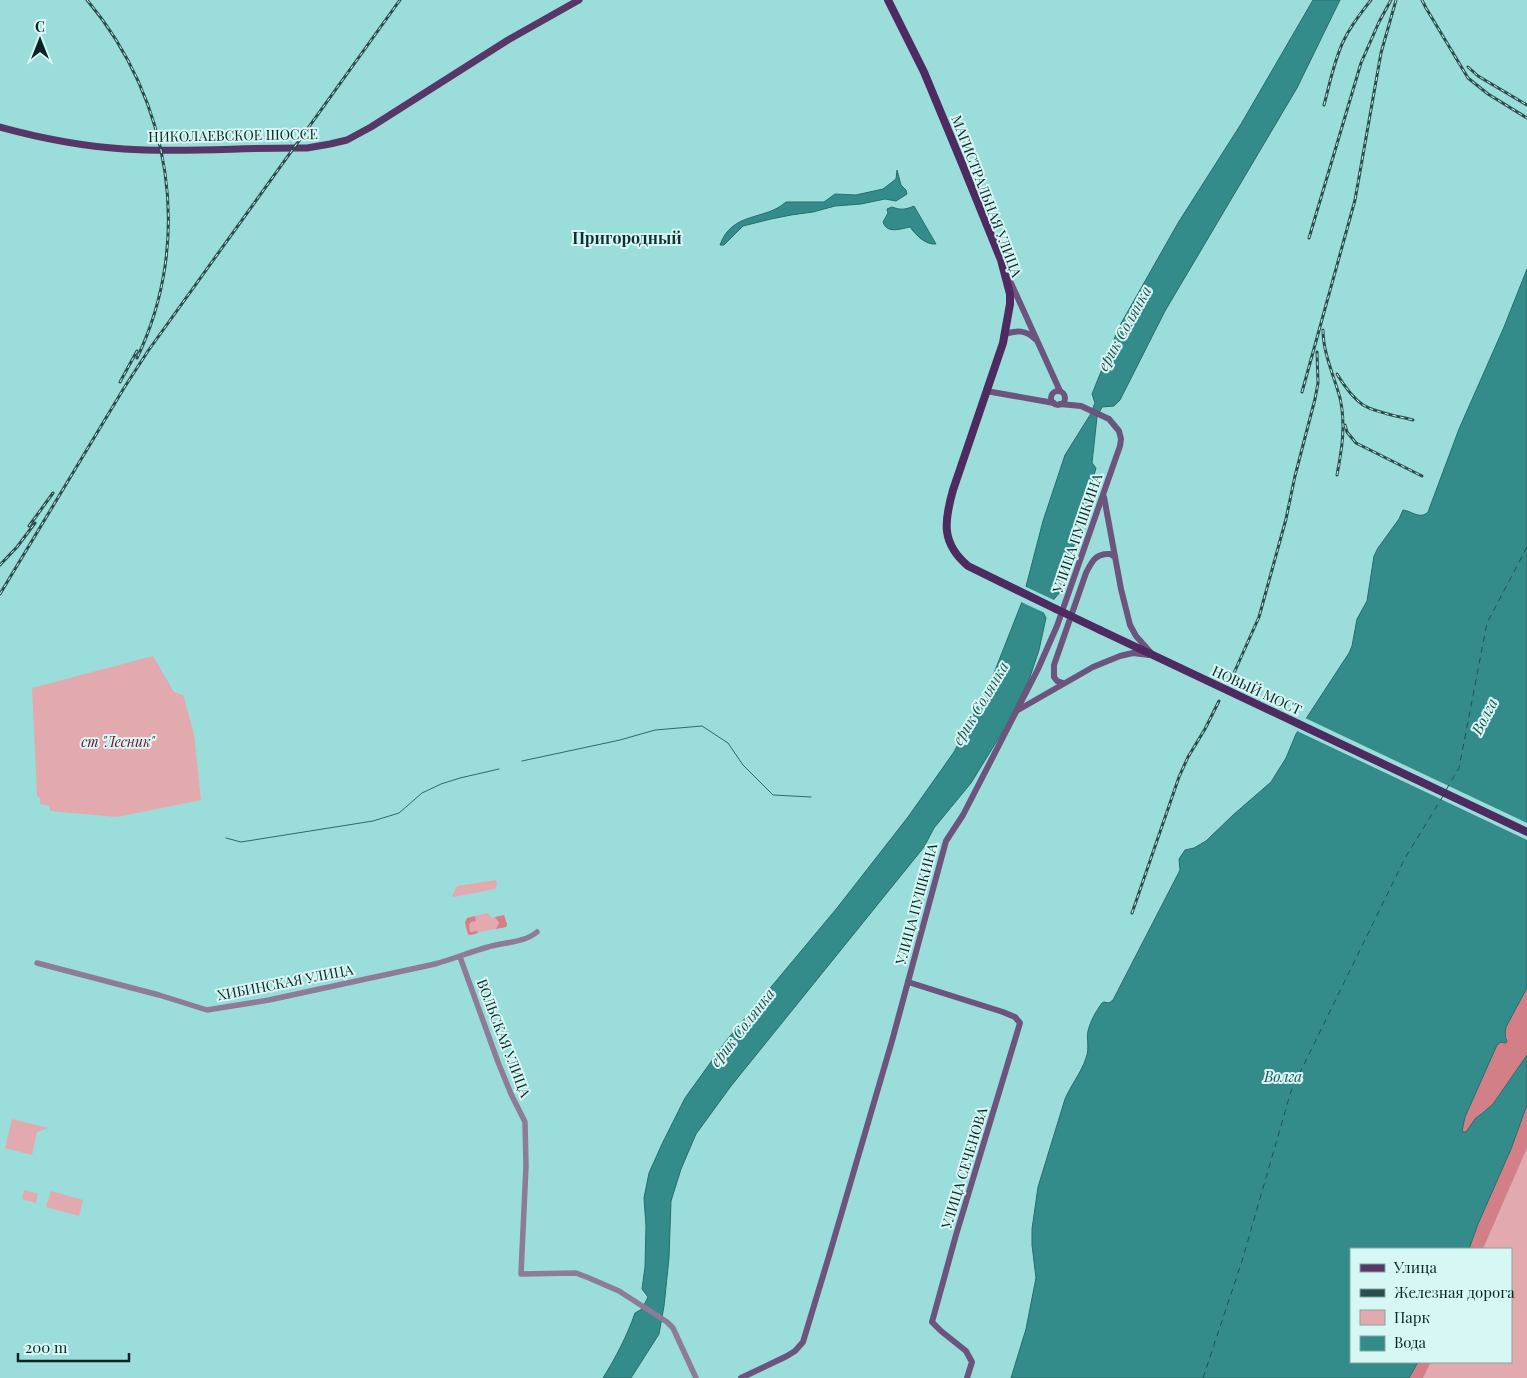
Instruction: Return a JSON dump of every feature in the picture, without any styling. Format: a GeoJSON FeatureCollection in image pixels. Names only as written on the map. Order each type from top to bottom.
{"type":"FeatureCollection","features":[{"type":"Feature","properties":{"kind":"highway","name":"МАГИСТРАЛЬНАЯ УЛИЦА"},"geometry":{"type":"LineString","coordinates":[[888,0],[924,72],[1000,260],[1010,294],[1005,334],[952,490],[947,511],[946,526],[950,544],[960,559],[977,571]]}},
{"type":"Feature","properties":{"kind":"highway","name":"НОВЫЙ МОСТ"},"geometry":{"type":"LineString","coordinates":[[977,571],[1527,832]]}},
{"type":"Feature","properties":{"kind":"main road","name":"НИКОЛАЕВСКОЕ ШОССЕ"},"geometry":{"type":"LineString","coordinates":[[0,127],[58,140],[125,149],[307,148],[330,144],[347,140],[371,127],[508,40],[579,0]]}},
{"type":"Feature","properties":{"kind":"main road"},"geometry":{"type":"LineString","coordinates":[[1000,260],[1062,393],[1064,400],[1057,403],[1052,399],[1052,394],[1057,391],[1062,393],[1081,406]]}},
{"type":"Feature","properties":{"kind":"main road"},"geometry":{"type":"LineString","coordinates":[[1005,334],[1014,331],[1024,332],[1034,339],[1039,347]]}},
{"type":"Feature","properties":{"kind":"main road","name":"УЛИЦА ПУШКИНА"},"geometry":{"type":"LineString","coordinates":[[741,1378],[787,1356],[795,1351],[803,1342],[908,982],[946,841],[963,815],[1018,710],[1057,626],[1120,446],[1119,431],[1109,419],[1081,406],[986,391]]}},
{"type":"Feature","properties":{"kind":"main road"},"geometry":{"type":"LineString","coordinates":[[1104,494],[1125,608],[1130,625],[1136,636],[1152,655]]}},
{"type":"Feature","properties":{"kind":"main road"},"geometry":{"type":"LineString","coordinates":[[1063,683],[1057,681],[1054,677],[1054,665],[1086,573],[1092,561],[1098,555],[1110,554],[1115,557]]}},
{"type":"Feature","properties":{"kind":"main road"},"geometry":{"type":"LineString","coordinates":[[1018,710],[1063,683],[1120,656],[1132,653],[1152,655]]}},
{"type":"Feature","properties":{"kind":"main road","name":"УЛИЦА СЕЧЕНОВА"},"geometry":{"type":"LineString","coordinates":[[908,982],[1003,1012],[1015,1017],[1020,1023],[956,1235],[932,1322],[966,1351],[972,1362],[967,1378]]}},
{"type":"Feature","properties":{"kind":"street","name":"ХИБИНСКАЯ УЛИЦА"},"geometry":{"type":"LineString","coordinates":[[37,963],[159,995],[207,1010],[278,998],[460,957],[488,947],[522,940],[537,932]]}},
{"type":"Feature","properties":{"kind":"street","name":"ВОЛЬСКАЯ УЛИЦА"},"geometry":{"type":"LineString","coordinates":[[460,957],[498,1062],[526,1127],[521,1274],[576,1273],[619,1291],[638,1302],[673,1328],[696,1378]]}},
{"type":"Feature","properties":{"kind":"green space","name":"ст \"Лесник\""},"geometry":{"type":"Polygon","coordinates":[[[153,656],[174,692],[183,695],[194,734],[201,800],[117,817],[50,811],[50,806],[40,804],[40,798],[37,796],[32,688],[153,656]]]}},
{"type":"Feature","properties":{"kind":"green space"},"geometry":{"type":"Polygon","coordinates":[[[496,880],[497,886],[495,889],[452,896],[457,886],[496,880]]]}},
{"type":"Feature","properties":{"kind":"green space"},"geometry":{"type":"Polygon","coordinates":[[[487,913],[491,918],[504,915],[506,927],[468,935],[465,924],[467,918],[487,913]]]}},
{"type":"Feature","properties":{"kind":"green space"},"geometry":{"type":"Polygon","coordinates":[[[12,1119],[48,1128],[37,1132],[32,1155],[5,1148],[12,1119]]]}},
{"type":"Feature","properties":{"kind":"green space"},"geometry":{"type":"Polygon","coordinates":[[[1527,1148],[1527,1378],[1423,1378],[1430,1363],[1512,1363],[1512,1248],[1483,1248],[1527,1148]]]}},
{"type":"Feature","properties":{"kind":"green space"},"geometry":{"type":"Polygon","coordinates":[[[24,1190],[38,1194],[36,1203],[22,1199],[24,1190]]]}},
{"type":"Feature","properties":{"kind":"green space"},"geometry":{"type":"Polygon","coordinates":[[[51,1191],[83,1200],[79,1216],[46,1207],[51,1191]]]}},
{"type":"Feature","properties":{"kind":"shaded area"},"geometry":{"type":"Polygon","coordinates":[[[504,915],[506,927],[496,929],[499,923],[495,917],[504,915]]]}},
{"type":"Feature","properties":{"kind":"shaded area"},"geometry":{"type":"Polygon","coordinates":[[[475,916],[476,921],[471,922],[469,925],[470,932],[477,931],[478,933],[470,935],[468,934],[465,922],[467,918],[475,916]]]}},
{"type":"Feature","properties":{"kind":"shaded area"},"geometry":{"type":"Polygon","coordinates":[[[1527,988],[1527,1055],[1493,1104],[1481,1113],[1466,1132],[1463,1132],[1462,1126],[1465,1117],[1497,1045],[1507,1038],[1505,1034],[1506,1027],[1527,988]]]}},
{"type":"Feature","properties":{"kind":"shaded area"},"geometry":{"type":"Polygon","coordinates":[[[1527,1105],[1527,1148],[1483,1248],[1469,1248],[1478,1224],[1511,1149],[1527,1105]]]}},
{"type":"Feature","properties":{"kind":"shaded area"},"geometry":{"type":"Polygon","coordinates":[[[1417,1363],[1430,1363],[1423,1378],[1409,1378],[1417,1363]]]}},
{"type":"Feature","properties":{"kind":"water","name":"ерик Солянка"},"geometry":{"type":"Polygon","coordinates":[[[1313,0],[1340,0],[1297,88],[1165,311],[1120,400],[1114,406],[1102,407],[1097,417],[1092,463],[1096,468],[1061,591],[1043,612],[1046,618],[1039,650],[1030,677],[1008,723],[971,783],[934,828],[924,847],[731,1086],[696,1134],[681,1169],[671,1201],[669,1258],[659,1334],[631,1378],[603,1378],[621,1346],[635,1313],[642,1309],[648,1297],[642,1289],[645,1267],[646,1226],[644,1198],[649,1173],[685,1098],[726,1041],[837,908],[908,817],[954,752],[992,678],[1022,602],[1043,521],[1065,455],[1090,415],[1095,403],[1092,394],[1119,327],[1178,223],[1241,124],[1313,0]]]}},
{"type":"Feature","properties":{"kind":"water"},"geometry":{"type":"Polygon","coordinates":[[[897,170],[901,185],[907,194],[896,201],[885,199],[861,204],[835,206],[743,226],[724,245],[720,245],[725,234],[741,221],[769,212],[786,202],[824,202],[835,194],[856,195],[883,189],[896,179],[897,170]]]}},
{"type":"Feature","properties":{"kind":"water"},"geometry":{"type":"Polygon","coordinates":[[[914,206],[936,244],[928,243],[910,227],[894,230],[885,226],[883,222],[888,213],[887,209],[892,207],[905,209],[914,206]]]}},
{"type":"Feature","properties":{"kind":"water","name":"Волга"},"geometry":{"type":"Polygon","coordinates":[[[1527,269],[1527,988],[1506,1027],[1507,1042],[1501,1042],[1497,1045],[1465,1117],[1462,1131],[1466,1132],[1475,1119],[1493,1104],[1527,1055],[1527,1105],[1511,1149],[1469,1248],[1350,1248],[1350,1363],[1417,1363],[1409,1378],[1011,1378],[1026,1329],[1036,1278],[1032,1229],[1038,1187],[1065,1099],[1086,1058],[1088,1031],[1095,1013],[1102,1003],[1109,1003],[1113,1000],[1180,870],[1179,859],[1185,850],[1194,848],[1206,841],[1271,782],[1286,758],[1296,734],[1349,653],[1357,619],[1367,601],[1374,556],[1403,510],[1419,515],[1428,512],[1459,429],[1504,327],[1527,269]]]}},
{"type":"Feature","properties":{"kind":"pier"},"geometry":{"type":"Polygon","coordinates":[[[1024,586],[1056,601],[1046,612],[1047,614],[1019,601],[1024,586]]]}},
{"type":"Feature","properties":{"kind":"pier"},"geometry":{"type":"Polygon","coordinates":[[[1303,717],[1527,823],[1527,840],[1295,730],[1303,717]]]}},
{"type":"Feature","properties":{"kind":"waterway"},"geometry":{"type":"LineString","coordinates":[[522,761],[620,740],[655,730],[702,726],[728,743],[743,765],[773,795],[811,797]]}},
{"type":"Feature","properties":{"kind":"waterway"},"geometry":{"type":"LineString","coordinates":[[226,838],[241,842],[373,821],[399,813],[422,793],[441,784],[499,769]]}},
{"type":"Feature","properties":{"kind":"ferry route"},"geometry":{"type":"LineString","coordinates":[[1446,790],[1459,768],[1487,623],[1527,547]]}},
{"type":"Feature","properties":{"kind":"ferry route"},"geometry":{"type":"LineString","coordinates":[[1203,1378],[1242,1261],[1291,1091],[1405,858],[1443,796]]}},
{"type":"Feature","properties":{"kind":"railway"},"geometry":{"type":"LineString","coordinates":[[87,0],[116,39],[138,81],[155,126],[165,172],[168,219],[165,266],[155,313],[137,358]]}},
{"type":"Feature","properties":{"kind":"railway"},"geometry":{"type":"LineString","coordinates":[[0,594],[148,351],[400,0]]}},
{"type":"Feature","properties":{"kind":"railway"},"geometry":{"type":"LineString","coordinates":[[1324,105],[1332,72],[1341,48],[1353,24],[1371,0]]}},
{"type":"Feature","properties":{"kind":"railway"},"geometry":{"type":"LineString","coordinates":[[1309,238],[1361,63],[1391,0]]}},
{"type":"Feature","properties":{"kind":"railway"},"geometry":{"type":"LineString","coordinates":[[1302,392],[1355,200],[1381,53],[1396,0]]}},
{"type":"Feature","properties":{"kind":"railway"},"geometry":{"type":"LineString","coordinates":[[1422,0],[1468,78],[1488,94],[1527,118]]}},
{"type":"Feature","properties":{"kind":"railway"},"geometry":{"type":"LineString","coordinates":[[1468,67],[1478,76],[1527,105]]}},
{"type":"Feature","properties":{"kind":"railway"},"geometry":{"type":"LineString","coordinates":[[1323,330],[1323,339],[1340,398],[1343,417],[1342,446],[1337,475]]}},
{"type":"Feature","properties":{"kind":"railway"},"geometry":{"type":"LineString","coordinates":[[120,382],[137,351]]}},
{"type":"Feature","properties":{"kind":"railway"},"geometry":{"type":"LineString","coordinates":[[1229,679],[1234,673],[1259,617],[1286,519],[1318,383],[1317,352]]}},
{"type":"Feature","properties":{"kind":"railway"},"geometry":{"type":"LineString","coordinates":[[1337,374],[1352,395],[1363,405],[1381,412],[1413,420]]}},
{"type":"Feature","properties":{"kind":"railway"},"geometry":{"type":"LineString","coordinates":[[1345,425],[1347,432],[1356,443],[1422,476]]}},
{"type":"Feature","properties":{"kind":"railway"},"geometry":{"type":"LineString","coordinates":[[29,526],[53,493]]}},
{"type":"Feature","properties":{"kind":"railway"},"geometry":{"type":"LineString","coordinates":[[0,565],[17,547],[35,523]]}},
{"type":"Feature","properties":{"kind":"railway"},"geometry":{"type":"LineString","coordinates":[[1132,913],[1179,777],[1219,701]]}},
{"type":"Feature","properties":{"kind":"district","name":"Пригородный"},"geometry":{"type":"Point","coordinates":[627,237]}}]}
